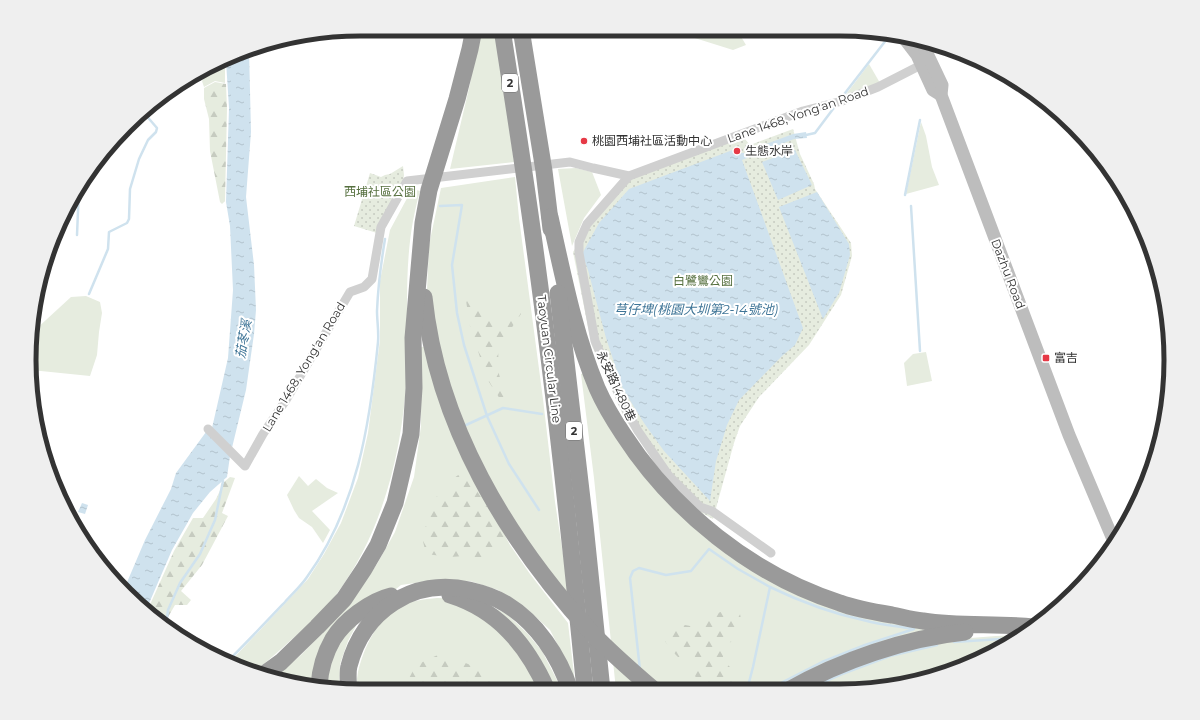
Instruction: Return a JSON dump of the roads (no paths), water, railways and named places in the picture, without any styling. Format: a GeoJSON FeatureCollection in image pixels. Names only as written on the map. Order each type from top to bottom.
{"type":"FeatureCollection","features":[{"type":"Feature","properties":{"kind":"highway"},"geometry":{"type":"LineString","coordinates":[[269,671],[312,632],[344,599],[364,569],[378,544],[395,503],[412,434],[414,388],[413,338],[423,223],[429,190],[457,99],[473,36]]}},
{"type":"Feature","properties":{"kind":"highway","name":"Taoyuan Circular Line"},"geometry":{"type":"LineString","coordinates":[[503,36],[531,221],[556,412],[569,527],[583,684]]}},
{"type":"Feature","properties":{"kind":"highway","name":"Taoyuan Circular Line"},"geometry":{"type":"LineString","coordinates":[[522,36],[550,217],[601,684]]}},
{"type":"Feature","properties":{"kind":"highway"},"geometry":{"type":"LineString","coordinates":[[550,217],[570,306],[582,350],[598,390],[610,414],[632,447],[654,477],[686,511],[720,539],[766,571],[840,604],[924,622],[1022,627]]}},
{"type":"Feature","properties":{"kind":"highway"},"geometry":{"type":"LineString","coordinates":[[421,251],[427,318],[431,343],[442,384],[469,454],[508,525],[536,566],[562,599],[593,634],[647,684]]}},
{"type":"Feature","properties":{"kind":"highway"},"geometry":{"type":"LineString","coordinates":[[348,683],[349,668],[355,649],[362,633],[377,615],[393,602],[410,593],[436,588],[456,587],[484,594],[505,603],[525,617],[551,650],[562,668],[568,684]]}},
{"type":"Feature","properties":{"kind":"highway"},"geometry":{"type":"LineString","coordinates":[[319,681],[326,655],[333,638],[361,609],[388,596],[410,591],[426,590],[462,599],[493,616],[511,633],[524,649],[544,684]]}},
{"type":"Feature","properties":{"kind":"highway"},"geometry":{"type":"LineString","coordinates":[[800,684],[854,660],[900,645],[943,634],[1021,629]]}},
{"type":"Feature","properties":{"kind":"main road"},"geometry":{"type":"LineString","coordinates":[[908,43],[917,55],[921,66],[937,93]]}},
{"type":"Feature","properties":{"kind":"main road","name":"Dazhu Road"},"geometry":{"type":"LineString","coordinates":[[924,47],[942,85],[937,93],[1076,452],[1112,536]]}},
{"type":"Feature","properties":{"kind":"street","name":"Lane 1468, Yong'an Road"},"geometry":{"type":"LineString","coordinates":[[208,429],[245,466],[350,292],[364,287],[372,279],[381,228],[407,181],[570,162],[629,176],[803,111],[842,101],[878,87],[921,66]]}},
{"type":"Feature","properties":{"kind":"street","name":"永安路1480巷"},"geometry":{"type":"LineString","coordinates":[[629,176],[587,224],[579,242],[579,253],[595,341],[623,404],[638,431],[669,476],[700,508],[712,511],[772,553]]}},
{"type":"Feature","properties":{"kind":"water","name":"茄苳溪"},"geometry":{"type":"Polygon","coordinates":[[[249,56],[251,132],[246,197],[254,265],[256,310],[246,390],[230,456],[227,477],[210,492],[193,513],[172,550],[148,606],[126,584],[145,540],[171,489],[176,473],[206,432],[212,428],[228,358],[233,290],[230,226],[226,202],[229,108],[226,65],[249,56]]]}},
{"type":"Feature","properties":{"kind":"water"},"geometry":{"type":"Polygon","coordinates":[[[806,132],[807,138],[794,139],[752,156],[750,150],[793,134],[806,132]]]}},
{"type":"Feature","properties":{"kind":"water","name":"芎仔埤(桃園大圳第2-14號池)"},"geometry":{"type":"Polygon","coordinates":[[[738,148],[747,158],[742,160],[803,328],[795,345],[782,356],[739,400],[727,425],[716,461],[710,501],[664,451],[644,423],[623,389],[606,338],[588,270],[582,254],[599,223],[629,189],[738,148]]]}},
{"type":"Feature","properties":{"kind":"water"},"geometry":{"type":"Polygon","coordinates":[[[795,150],[812,185],[778,200],[762,162],[795,150]]]}},
{"type":"Feature","properties":{"kind":"water","name":"芎仔埤(桃園大圳第2-14號池)"},"geometry":{"type":"Polygon","coordinates":[[[817,192],[849,244],[850,255],[839,293],[823,319],[779,207],[817,192]]]}},
{"type":"Feature","properties":{"kind":"water"},"geometry":{"type":"Polygon","coordinates":[[[82,503],[88,505],[85,514],[78,512],[82,503]]]}},
{"type":"Feature","properties":{"kind":"waterway"},"geometry":{"type":"LineString","coordinates":[[842,97],[886,40]]}},
{"type":"Feature","properties":{"kind":"waterway"},"geometry":{"type":"LineString","coordinates":[[806,135],[815,133],[836,105]]}},
{"type":"Feature","properties":{"kind":"waterway"},"geometry":{"type":"LineString","coordinates":[[89,294],[108,249],[109,232],[127,223],[129,219],[130,189],[139,159],[148,140],[156,132],[157,128],[146,116]]}},
{"type":"Feature","properties":{"kind":"waterway"},"geometry":{"type":"LineString","coordinates":[[905,195],[920,120]]}},
{"type":"Feature","properties":{"kind":"waterway"},"geometry":{"type":"LineString","coordinates":[[77,235],[79,199]]}},
{"type":"Feature","properties":{"kind":"waterway"},"geometry":{"type":"LineString","coordinates":[[440,206],[462,205],[452,265],[457,313],[464,345],[487,416],[509,464],[539,510]]}},
{"type":"Feature","properties":{"kind":"waterway"},"geometry":{"type":"LineString","coordinates":[[911,206],[920,351]]}},
{"type":"Feature","properties":{"kind":"waterway"},"geometry":{"type":"LineString","coordinates":[[232,657],[305,580],[324,550],[338,523],[349,494],[358,464],[371,404],[378,342],[378,293],[385,239]]}},
{"type":"Feature","properties":{"kind":"waterway"},"geometry":{"type":"LineString","coordinates":[[466,425],[503,408],[542,414]]}},
{"type":"Feature","properties":{"kind":"waterway"},"geometry":{"type":"LineString","coordinates":[[167,620],[168,610],[180,583],[200,554],[215,520],[223,481]]}},
{"type":"Feature","properties":{"kind":"waterway"},"geometry":{"type":"LineString","coordinates":[[640,670],[630,578],[633,571],[639,568],[666,575],[691,571],[709,549],[738,569],[770,587],[749,684]]}},
{"type":"Feature","properties":{"kind":"waterway"},"geometry":{"type":"LineString","coordinates":[[770,587],[806,603],[842,615],[913,629]]}},
{"type":"Feature","properties":{"kind":"waterway"},"geometry":{"type":"LineString","coordinates":[[779,684],[822,662],[865,645],[914,629]]}},
{"type":"Feature","properties":{"kind":"waterway"},"geometry":{"type":"LineString","coordinates":[[954,642],[1005,639]]}},
{"type":"Feature","properties":{"kind":"waterway"},"geometry":{"type":"LineString","coordinates":[[819,684],[890,656],[937,645]]}},
{"type":"Feature","properties":{"kind":"place","name":"桃園西埔社區活動中心"},"geometry":{"type":"Point","coordinates":[584,141]}},
{"type":"Feature","properties":{"kind":"place","name":"生態水岸"},"geometry":{"type":"Point","coordinates":[737,151]}},
{"type":"Feature","properties":{"kind":"place","name":"富吉"},"geometry":{"type":"Point","coordinates":[1046,358]}},
{"type":"Feature","properties":{"kind":"park label","name":"西埔社區公園"},"geometry":{"type":"Point","coordinates":[380,192]}},
{"type":"Feature","properties":{"kind":"park label","name":"白鷺鸞公園"},"geometry":{"type":"Point","coordinates":[703,281]}}]}
